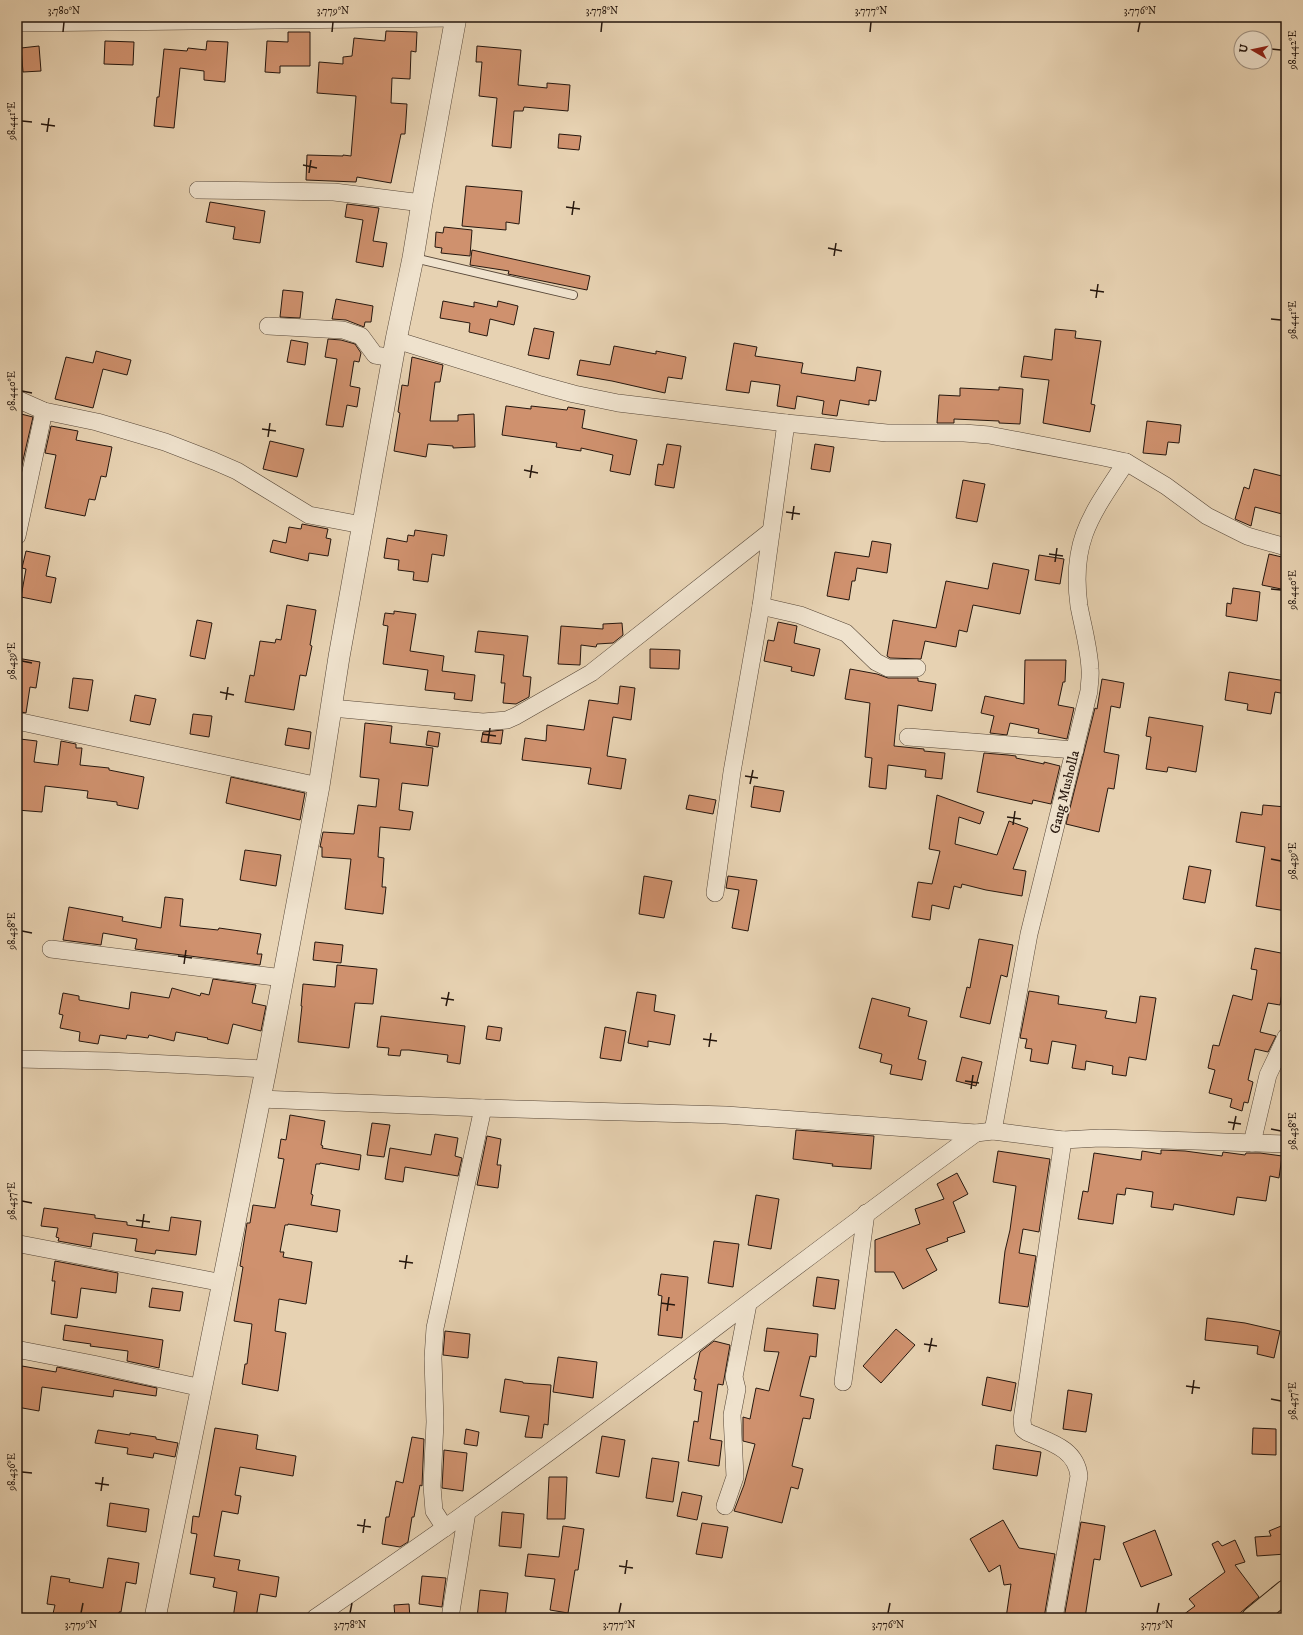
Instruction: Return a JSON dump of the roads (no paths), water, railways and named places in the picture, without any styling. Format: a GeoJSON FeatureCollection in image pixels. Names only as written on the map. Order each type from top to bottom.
{"type":"FeatureCollection","features":[{"type":"Feature","properties":{"kind":"highway"},"geometry":{"type":"LineString","coordinates":[[1253,1618],[1286,1591]]}},
{"type":"Feature","properties":{"kind":"street"},"geometry":{"type":"LineString","coordinates":[[17,23],[129,20],[456,18],[413,258],[394,349],[362,525],[332,708],[314,785],[283,978],[266,1069],[155,1618]]}},
{"type":"Feature","properties":{"kind":"street"},"geometry":{"type":"LineString","coordinates":[[198,190],[334,192],[422,203]]}},
{"type":"Feature","properties":{"kind":"street"},"geometry":{"type":"LineString","coordinates":[[268,326],[343,330],[361,336],[376,355],[394,349],[574,394],[618,403],[786,423],[887,433],[982,434],[1126,462],[1166,486],[1207,516],[1247,536],[1286,547]]}},
{"type":"Feature","properties":{"kind":"street"},"geometry":{"type":"LineString","coordinates":[[17,400],[44,411],[97,422],[165,442],[214,460],[237,471],[309,515],[362,525]]}},
{"type":"Feature","properties":{"kind":"street"},"geometry":{"type":"LineString","coordinates":[[17,536],[44,411]]}},
{"type":"Feature","properties":{"kind":"street"},"geometry":{"type":"LineString","coordinates":[[715,893],[732,772],[761,606],[786,423]]}},
{"type":"Feature","properties":{"kind":"street","name":"Gang Musholla"},"geometry":{"type":"LineString","coordinates":[[993,1131],[1029,934],[1089,691],[1090,670],[1076,581],[1080,544],[1087,526],[1099,503],[1126,462]]}},
{"type":"Feature","properties":{"kind":"street"},"geometry":{"type":"LineString","coordinates":[[332,708],[484,722],[507,720],[591,673],[771,531]]}},
{"type":"Feature","properties":{"kind":"street"},"geometry":{"type":"LineString","coordinates":[[761,606],[800,615],[846,633],[876,662],[888,668],[917,668]]}},
{"type":"Feature","properties":{"kind":"street"},"geometry":{"type":"LineString","coordinates":[[17,721],[314,785]]}},
{"type":"Feature","properties":{"kind":"street"},"geometry":{"type":"LineString","coordinates":[[908,738],[1075,750]]}},
{"type":"Feature","properties":{"kind":"street"},"geometry":{"type":"LineString","coordinates":[[51,949],[283,978]]}},
{"type":"Feature","properties":{"kind":"street"},"geometry":{"type":"LineString","coordinates":[[1252,1143],[1268,1075],[1286,1037]]}},
{"type":"Feature","properties":{"kind":"street"},"geometry":{"type":"LineString","coordinates":[[17,1058],[266,1069]]}},
{"type":"Feature","properties":{"kind":"street"},"geometry":{"type":"LineString","coordinates":[[260,1099],[482,1108],[726,1115],[976,1133],[993,1131],[1063,1140],[1100,1138],[1286,1144]]}},
{"type":"Feature","properties":{"kind":"street"},"geometry":{"type":"LineString","coordinates":[[445,1528],[434,1511],[432,1486],[435,1422],[433,1358],[435,1328],[482,1108]]}},
{"type":"Feature","properties":{"kind":"street"},"geometry":{"type":"LineString","coordinates":[[315,1618],[467,1512],[748,1304],[866,1213],[976,1133]]}},
{"type":"Feature","properties":{"kind":"street"},"geometry":{"type":"LineString","coordinates":[[1054,1618],[1079,1470],[1076,1463],[1067,1451],[1027,1432],[1023,1429],[1022,1420],[1063,1140]]}},
{"type":"Feature","properties":{"kind":"street"},"geometry":{"type":"LineString","coordinates":[[843,1382],[866,1213]]}},
{"type":"Feature","properties":{"kind":"street"},"geometry":{"type":"LineString","coordinates":[[20,1244],[223,1283]]}},
{"type":"Feature","properties":{"kind":"street"},"geometry":{"type":"LineString","coordinates":[[725,1506],[735,1477],[732,1415],[737,1389],[734,1377],[748,1304]]}},
{"type":"Feature","properties":{"kind":"street"},"geometry":{"type":"LineString","coordinates":[[21,1350],[202,1388]]}},
{"type":"Feature","properties":{"kind":"street"},"geometry":{"type":"LineString","coordinates":[[450,1618],[467,1512]]}},
{"type":"Feature","properties":{"kind":"lane"},"geometry":{"type":"LineString","coordinates":[[413,258],[573,295]]}}]}
